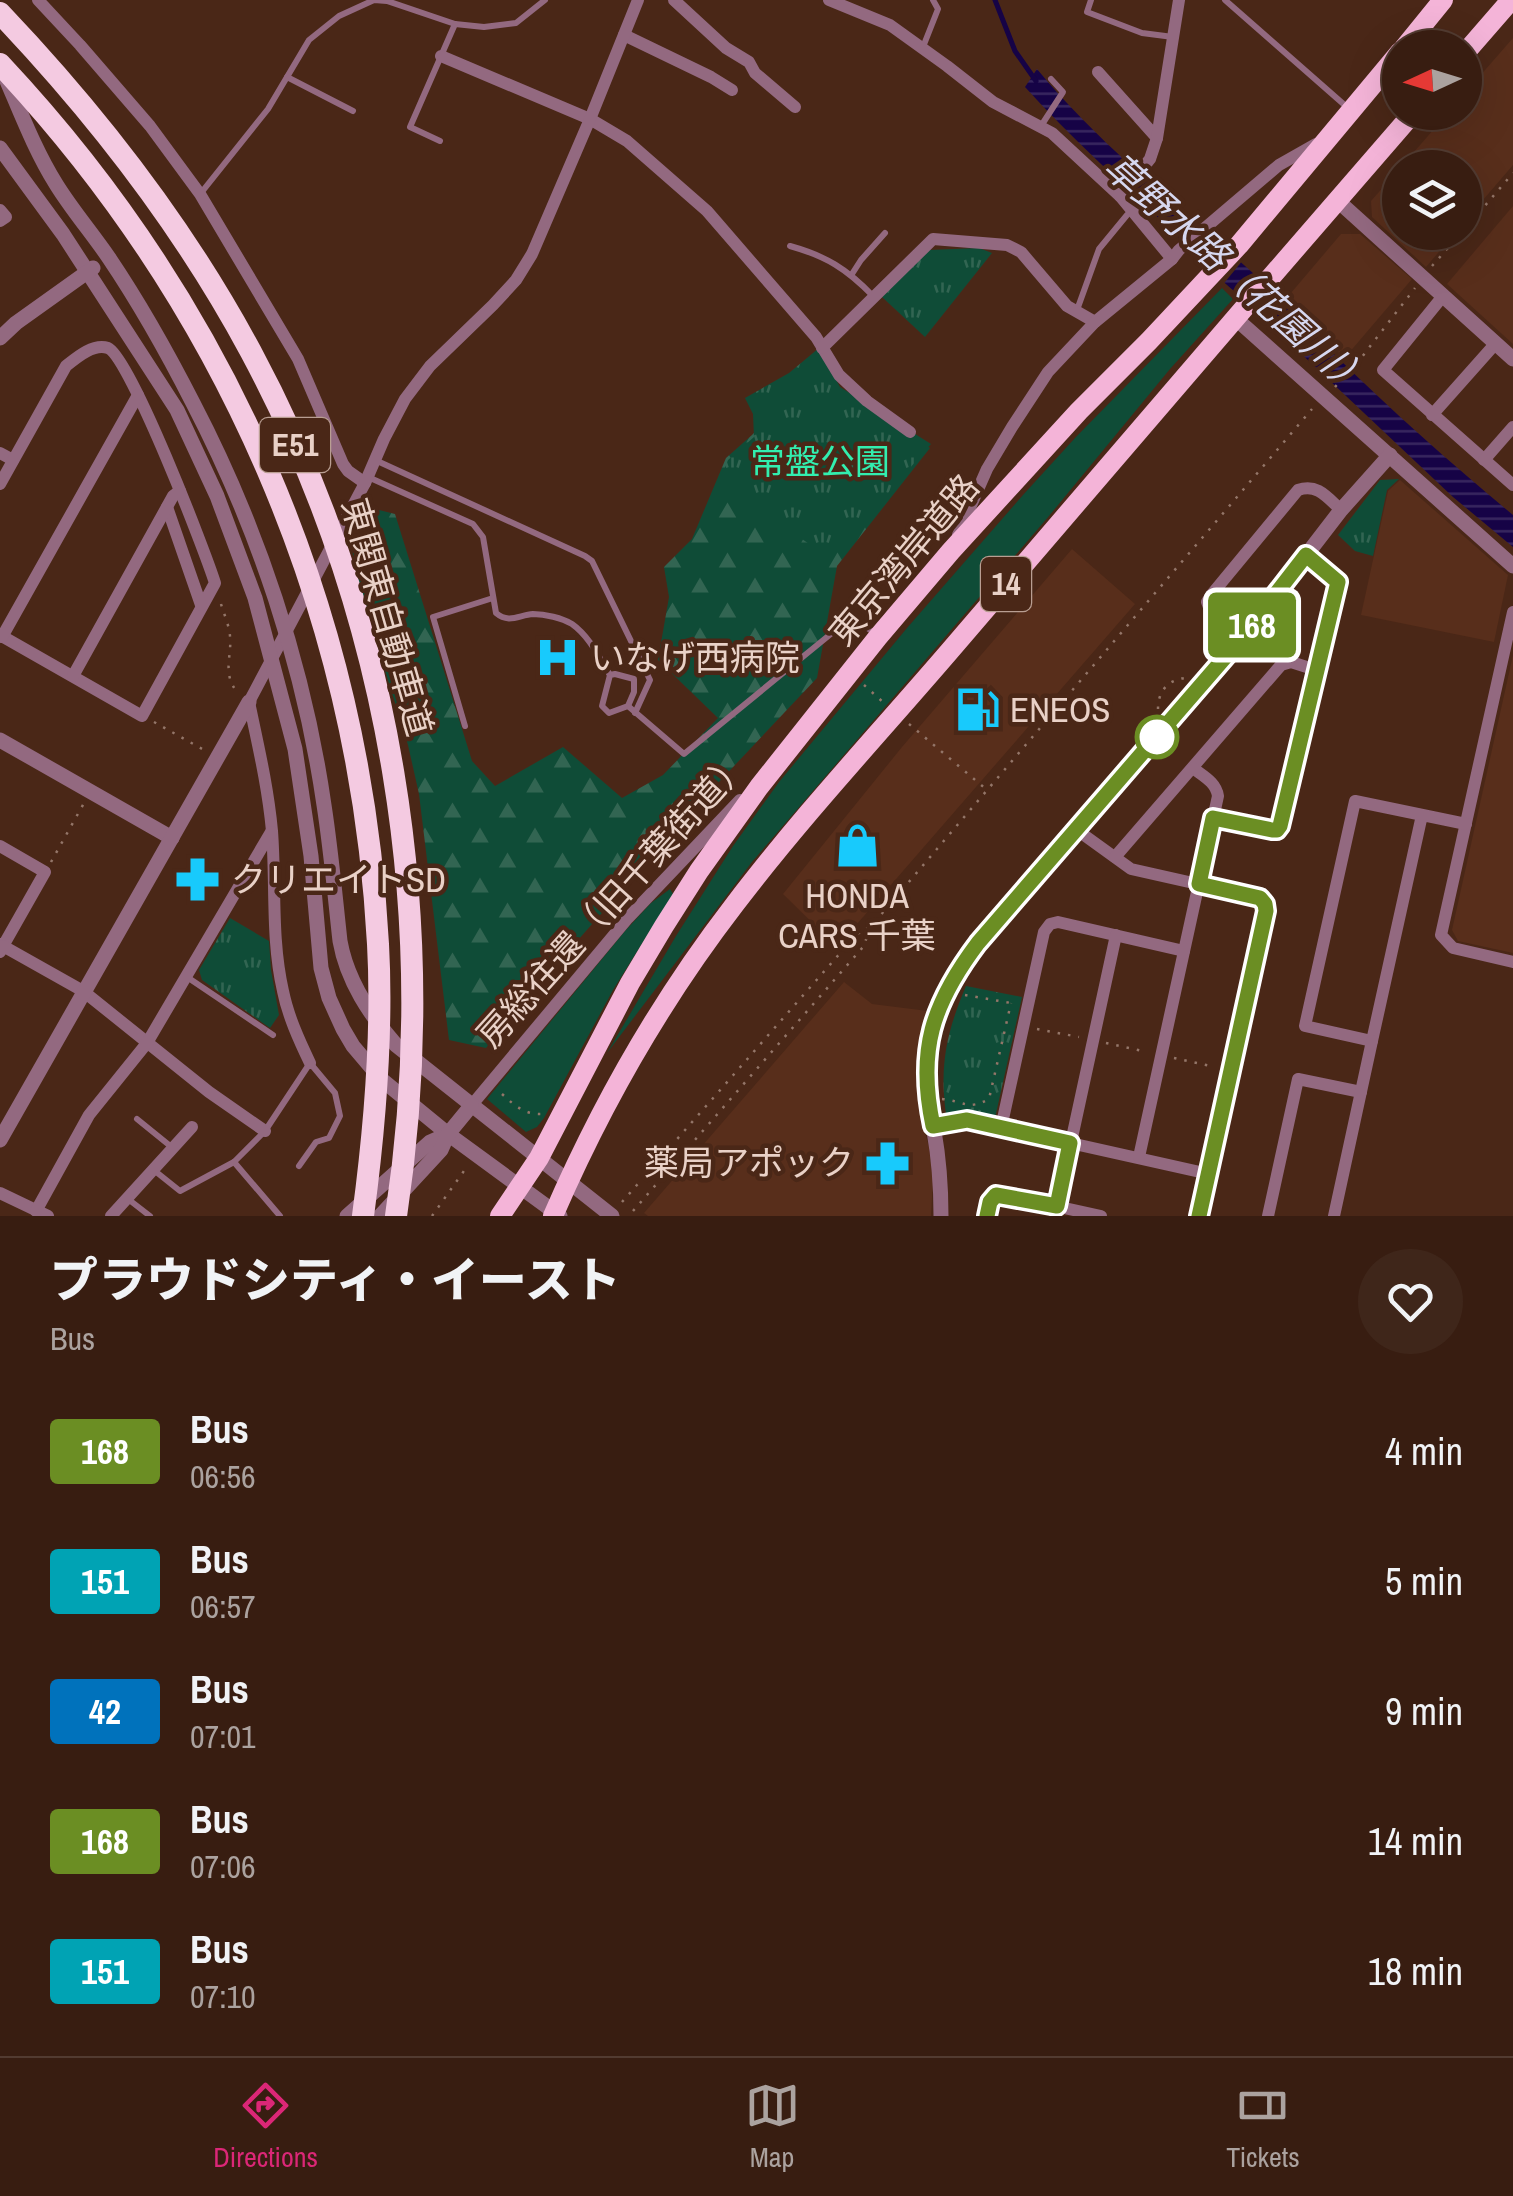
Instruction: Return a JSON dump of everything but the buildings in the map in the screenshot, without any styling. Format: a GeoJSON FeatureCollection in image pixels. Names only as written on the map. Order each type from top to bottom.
{"type":"FeatureCollection","features":[{"type":"Feature","properties":{"kind":"highway","name":"東京湾岸道路"},"geometry":{"type":"LineString","coordinates":[[1418,30],[1443,0]]}},
{"type":"Feature","properties":{"kind":"highway"},"geometry":{"type":"LineString","coordinates":[[1482,33],[1511,0]]}},
{"type":"Feature","properties":{"kind":"highway","name":"東関東自動車道"},"geometry":{"type":"LineString","coordinates":[[0,13],[76,96],[148,188],[219,296],[251,353],[306,471],[350,595],[384,720],[404,841],[412,954],[412,1072],[396,1216]]}},
{"type":"Feature","properties":{"kind":"highway","name":"東関東自動車道"},"geometry":{"type":"LineString","coordinates":[[0,64],[84,160],[193,320],[257,444],[308,576],[349,728],[368,842],[378,945],[377,1070],[363,1216]]}},
{"type":"Feature","properties":{"kind":"highway","name":"東京湾岸道路"},"geometry":{"type":"LineString","coordinates":[[500,1216],[538,1158],[672,912],[758,788],[878,637],[952,552],[1079,411],[1214,273],[1382,74]]}},
{"type":"Feature","properties":{"kind":"highway","name":"14"},"geometry":{"type":"LineString","coordinates":[[556,1215],[568,1180],[640,1043],[734,905],[1399,130]]}},
{"type":"Feature","properties":{"kind":"street"},"geometry":{"type":"LineString","coordinates":[[38,0],[150,126],[200,194],[298,359],[343,464],[348,472],[366,480]]}},
{"type":"Feature","properties":{"kind":"street"},"geometry":{"type":"LineString","coordinates":[[0,1140],[172,838],[366,480],[398,412],[430,366],[516,280],[532,254],[638,0]]}},
{"type":"Feature","properties":{"kind":"street"},"geometry":{"type":"LineString","coordinates":[[674,0],[726,48],[749,62],[755,73],[794,106]]}},
{"type":"Feature","properties":{"kind":"street"},"geometry":{"type":"LineString","coordinates":[[829,0],[890,26],[992,102],[1045,121],[1052,133],[1122,193],[1175,255]]}},
{"type":"Feature","properties":{"kind":"street"},"geometry":{"type":"LineString","coordinates":[[1122,193],[1150,159],[1157,138],[1179,0]]}},
{"type":"Feature","properties":{"kind":"street"},"geometry":{"type":"LineString","coordinates":[[624,34],[732,90]]}},
{"type":"Feature","properties":{"kind":"street"},"geometry":{"type":"LineString","coordinates":[[441,56],[590,120],[626,141],[707,211],[816,337],[839,375],[910,432]]}},
{"type":"Feature","properties":{"kind":"street"},"geometry":{"type":"LineString","coordinates":[[0,64],[48,170],[109,258],[193,402],[234,487],[287,636],[314,746],[340,941],[349,973],[364,1002],[396,1045],[538,1158],[617,1210]]}},
{"type":"Feature","properties":{"kind":"street"},"geometry":{"type":"LineString","coordinates":[[1098,72],[1157,138]]}},
{"type":"Feature","properties":{"kind":"street"},"geometry":{"type":"LineString","coordinates":[[952,552],[987,470],[1048,372],[1095,322],[1280,165],[1333,135]]}},
{"type":"Feature","properties":{"kind":"street"},"geometry":{"type":"LineString","coordinates":[[0,148],[64,234],[177,410],[217,496],[255,598],[295,749],[311,856],[321,968],[334,1011],[353,1046],[381,1079],[556,1215]]}},
{"type":"Feature","properties":{"kind":"street"},"geometry":{"type":"LineString","coordinates":[[1338,201],[1513,360]]}},
{"type":"Feature","properties":{"kind":"street"},"geometry":{"type":"LineString","coordinates":[[0,210],[6,217],[0,222]]}},
{"type":"Feature","properties":{"kind":"street"},"geometry":{"type":"LineString","coordinates":[[822,348],[933,239],[1007,245],[1021,252],[1067,306],[1095,322]]}},
{"type":"Feature","properties":{"kind":"street"},"geometry":{"type":"LineString","coordinates":[[0,338],[109,258]]}},
{"type":"Feature","properties":{"kind":"street"},"geometry":{"type":"LineString","coordinates":[[1444,296],[1383,370],[1513,484]]}},
{"type":"Feature","properties":{"kind":"street"},"geometry":{"type":"LineString","coordinates":[[1242,309],[1390,454],[1513,566]]}},
{"type":"Feature","properties":{"kind":"street"},"geometry":{"type":"LineString","coordinates":[[1432,414],[1496,344]]}},
{"type":"Feature","properties":{"kind":"street"},"geometry":{"type":"LineString","coordinates":[[0,484],[66,366],[81,354],[100,347],[115,353],[138,395],[180,490],[215,583],[142,716],[1,636],[138,395]]}},
{"type":"Feature","properties":{"kind":"street"},"geometry":{"type":"LineString","coordinates":[[1484,460],[1513,428]]}},
{"type":"Feature","properties":{"kind":"street"},"geometry":{"type":"LineString","coordinates":[[0,453],[13,460]]}},
{"type":"Feature","properties":{"kind":"street"},"geometry":{"type":"LineString","coordinates":[[941,1216],[941,1188],[926,1093],[927,1053],[938,1008],[958,970],[1240,640],[1390,454]]}},
{"type":"Feature","properties":{"kind":"street"},"geometry":{"type":"LineString","coordinates":[[1240,640],[1210,610],[1207,602],[1212,594],[1298,490],[1316,488],[1341,510]]}},
{"type":"Feature","properties":{"kind":"street"},"geometry":{"type":"LineString","coordinates":[[73,676],[166,507],[180,490]]}},
{"type":"Feature","properties":{"kind":"street"},"geometry":{"type":"LineString","coordinates":[[166,507],[201,606]]}},
{"type":"Feature","properties":{"kind":"street"},"geometry":{"type":"LineString","coordinates":[[1213,818],[1272,830],[1280,826],[1338,582],[1306,555]]}},
{"type":"Feature","properties":{"kind":"street"},"geometry":{"type":"LineString","coordinates":[[1513,612],[1442,935],[1453,948],[1513,962]]}},
{"type":"Feature","properties":{"kind":"street"},"geometry":{"type":"LineString","coordinates":[[1115,857],[1281,665],[1291,662],[1316,670]]}},
{"type":"Feature","properties":{"kind":"street"},"geometry":{"type":"LineString","coordinates":[[248,695],[272,830],[278,964],[290,1017],[310,1063]]}},
{"type":"Feature","properties":{"kind":"street","name":"房総往還（旧千葉街道）"},"geometry":{"type":"LineString","coordinates":[[471,1106],[628,918],[801,734]]}},
{"type":"Feature","properties":{"kind":"street"},"geometry":{"type":"LineString","coordinates":[[0,740],[172,838]]}},
{"type":"Feature","properties":{"kind":"street"},"geometry":{"type":"LineString","coordinates":[[1139,1157],[1213,818],[1217,789],[1193,768]]}},
{"type":"Feature","properties":{"kind":"street"},"geometry":{"type":"LineString","coordinates":[[1372,1041],[1305,1026],[1355,801],[1466,824]]}},
{"type":"Feature","properties":{"kind":"street"},"geometry":{"type":"LineString","coordinates":[[1334,1216],[1422,815]]}},
{"type":"Feature","properties":{"kind":"street"},"geometry":{"type":"LineString","coordinates":[[0,1193],[42,1214],[89,1115],[146,1044],[272,830]]}},
{"type":"Feature","properties":{"kind":"street"},"geometry":{"type":"LineString","coordinates":[[1076,830],[1131,869],[1260,898],[1265,904],[1199,1216]]}},
{"type":"Feature","properties":{"kind":"street"},"geometry":{"type":"LineString","coordinates":[[0,846],[45,872],[1,947],[83,992],[146,1044],[265,1131]]}},
{"type":"Feature","properties":{"kind":"street"},"geometry":{"type":"LineString","coordinates":[[1001,1128],[1044,932],[1050,924],[1058,922],[1184,951]]}},
{"type":"Feature","properties":{"kind":"street"},"geometry":{"type":"LineString","coordinates":[[1056,1211],[1116,935]]}},
{"type":"Feature","properties":{"kind":"street"},"geometry":{"type":"LineString","coordinates":[[1268,1216],[1298,1079],[1361,1092]]}},
{"type":"Feature","properties":{"kind":"street"},"geometry":{"type":"LineString","coordinates":[[380,1216],[441,1150],[448,1134],[471,1106]]}},
{"type":"Feature","properties":{"kind":"street"},"geometry":{"type":"LineString","coordinates":[[933,1126],[967,1120],[1208,1174]]}},
{"type":"Feature","properties":{"kind":"street"},"geometry":{"type":"LineString","coordinates":[[111,1216],[192,1127]]}},
{"type":"Feature","properties":{"kind":"street"},"geometry":{"type":"LineString","coordinates":[[347,1216],[430,1142],[448,1134]]}},
{"type":"Feature","properties":{"kind":"street"},"geometry":{"type":"LineString","coordinates":[[987,1216],[996,1195],[1056,1211],[1100,1216]]}},
{"type":"Feature","properties":{"kind":"lane"},"geometry":{"type":"LineString","coordinates":[[200,194],[268,108],[309,40],[339,16],[374,0],[388,0],[455,24],[484,26],[516,22],[545,0]]}},
{"type":"Feature","properties":{"kind":"lane"},"geometry":{"type":"LineString","coordinates":[[922,48],[938,8],[933,0]]}},
{"type":"Feature","properties":{"kind":"lane"},"geometry":{"type":"LineString","coordinates":[[1091,0],[1087,12],[1142,33],[1173,37]]}},
{"type":"Feature","properties":{"kind":"lane"},"geometry":{"type":"LineString","coordinates":[[1225,0],[1351,111]]}},
{"type":"Feature","properties":{"kind":"lane"},"geometry":{"type":"LineString","coordinates":[[440,141],[410,127],[455,24]]}},
{"type":"Feature","properties":{"kind":"lane"},"geometry":{"type":"LineString","coordinates":[[287,77],[353,111]]}},
{"type":"Feature","properties":{"kind":"lane"},"geometry":{"type":"LineString","coordinates":[[1045,121],[1063,92],[1051,79]]}},
{"type":"Feature","properties":{"kind":"lane"},"geometry":{"type":"LineString","coordinates":[[1077,311],[1098,250],[1127,216]]}},
{"type":"Feature","properties":{"kind":"lane"},"geometry":{"type":"LineString","coordinates":[[852,274],[884,233]]}},
{"type":"Feature","properties":{"kind":"lane"},"geometry":{"type":"LineString","coordinates":[[790,246],[817,253],[852,274],[874,297]]}},
{"type":"Feature","properties":{"kind":"lane"},"geometry":{"type":"LineString","coordinates":[[376,460],[592,562],[650,680],[635,713]]}},
{"type":"Feature","properties":{"kind":"lane"},"geometry":{"type":"LineString","coordinates":[[366,480],[473,524],[479,530],[496,614],[510,620],[539,614],[568,621],[584,635],[610,675],[602,706],[608,713],[628,706],[634,692],[634,679],[610,675]]}},
{"type":"Feature","properties":{"kind":"lane"},"geometry":{"type":"LineString","coordinates":[[466,726],[433,618],[493,598]]}},
{"type":"Feature","properties":{"kind":"lane"},"geometry":{"type":"LineString","coordinates":[[628,706],[684,754],[843,624],[864,625],[878,637]]}},
{"type":"Feature","properties":{"kind":"lane"},"geometry":{"type":"LineString","coordinates":[[187,976],[273,1035]]}},
{"type":"Feature","properties":{"kind":"lane"},"geometry":{"type":"LineString","coordinates":[[154,1171],[180,1191],[234,1162],[265,1131],[310,1063],[335,1093],[340,1116],[328,1138],[316,1142],[299,1166]]}},
{"type":"Feature","properties":{"kind":"lane"},"geometry":{"type":"LineString","coordinates":[[136,1119],[174,1149]]}},
{"type":"Feature","properties":{"kind":"lane"},"geometry":{"type":"LineString","coordinates":[[234,1162],[280,1216]]}},
{"type":"Feature","properties":{"kind":"lane"},"geometry":{"type":"LineString","coordinates":[[128,1199],[150,1216]]}},
{"type":"Feature","properties":{"kind":"path"},"geometry":{"type":"LineString","coordinates":[[1482,208],[1513,173]]}},
{"type":"Feature","properties":{"kind":"path"},"geometry":{"type":"LineString","coordinates":[[1334,389],[1446,250]]}},
{"type":"Feature","properties":{"kind":"path"},"geometry":{"type":"LineString","coordinates":[[633,1210],[864,946],[873,924],[1314,406]]}},
{"type":"Feature","properties":{"kind":"path"},"geometry":{"type":"LineString","coordinates":[[215,583],[230,637],[227,672],[230,682],[248,695]]}},
{"type":"Feature","properties":{"kind":"path"},"geometry":{"type":"LineString","coordinates":[[854,677],[882,701]]}},
{"type":"Feature","properties":{"kind":"path"},"geometry":{"type":"LineString","coordinates":[[1159,716],[1158,700],[1165,686],[1180,678],[1192,678]]}},
{"type":"Feature","properties":{"kind":"path"},"geometry":{"type":"LineString","coordinates":[[142,716],[207,752]]}},
{"type":"Feature","properties":{"kind":"path"},"geometry":{"type":"LineString","coordinates":[[910,725],[988,791]]}},
{"type":"Feature","properties":{"kind":"path"},"geometry":{"type":"LineString","coordinates":[[45,872],[91,792]]}},
{"type":"Feature","properties":{"kind":"path"},"geometry":{"type":"LineString","coordinates":[[617,1210],[856,934],[873,924]]}},
{"type":"Feature","properties":{"kind":"path"},"geometry":{"type":"LineString","coordinates":[[941,1098],[976,1106],[992,1094],[1012,1004],[958,993]]}},
{"type":"Feature","properties":{"kind":"path"},"geometry":{"type":"LineString","coordinates":[[1024,1026],[1232,1070]]}},
{"type":"Feature","properties":{"kind":"path"},"geometry":{"type":"LineString","coordinates":[[490,1084],[518,1108],[532,1115],[543,1114]]}},
{"type":"Feature","properties":{"kind":"path"},"geometry":{"type":"LineString","coordinates":[[432,1216],[468,1165]]}},
{"type":"Feature","properties":{"kind":"shaded area"},"geometry":{"type":"Polygon","coordinates":[[[1513,38],[1513,165],[1482,201],[1482,150],[1416,150],[1433,130],[1482,130],[1482,74],[1513,38]]]}},
{"type":"Feature","properties":{"kind":"shaded area"},"geometry":{"type":"Polygon","coordinates":[[[1382,188],[1382,226],[1372,217],[1371,201],[1382,188]]]}},
{"type":"Feature","properties":{"kind":"shaded area"},"geometry":{"type":"Polygon","coordinates":[[[1513,206],[1513,344],[1447,284],[1476,250],[1482,250],[1482,243],[1513,206]]]}},
{"type":"Feature","properties":{"kind":"shaded area"},"geometry":{"type":"Polygon","coordinates":[[[1341,234],[1360,234],[1412,279],[1346,360],[1285,300],[1341,234]]]}},
{"type":"Feature","properties":{"kind":"shaded area"},"geometry":{"type":"Polygon","coordinates":[[[1408,250],[1440,250],[1426,267],[1408,250]]]}},
{"type":"Feature","properties":{"kind":"shaded area"},"geometry":{"type":"Polygon","coordinates":[[[1400,480],[1508,575],[1494,642],[1361,615],[1388,491],[1400,480]]]}},
{"type":"Feature","properties":{"kind":"shaded area"},"geometry":{"type":"Polygon","coordinates":[[[1072,549],[1135,604],[837,947],[783,894],[902,747],[1072,549]]]}},
{"type":"Feature","properties":{"kind":"shaded area"},"geometry":{"type":"Polygon","coordinates":[[[1513,655],[1513,953],[1458,941],[1452,930],[1513,655]]]}},
{"type":"Feature","properties":{"kind":"shaded area"},"geometry":{"type":"Polygon","coordinates":[[[844,982],[872,1004],[928,1011],[922,1029],[917,1084],[933,1179],[931,1216],[644,1213],[844,982]]]}},
{"type":"Feature","properties":{"kind":"green space"},"geometry":{"type":"Polygon","coordinates":[[[979,248],[992,253],[925,337],[882,297],[929,250],[979,248]]]}},
{"type":"Feature","properties":{"kind":"green space"},"geometry":{"type":"Polygon","coordinates":[[[1222,288],[1233,299],[752,862],[607,1053],[733,846],[779,782],[1023,495],[1222,288]]]}},
{"type":"Feature","properties":{"kind":"green space","name":"常盤公園"},"geometry":{"type":"Polygon","coordinates":[[[819,348],[840,387],[931,444],[830,559],[720,480],[728,460],[754,437],[753,414],[745,398],[789,373],[819,348]]]}},
{"type":"Feature","properties":{"kind":"green space"},"geometry":{"type":"Polygon","coordinates":[[[835,387],[930,448],[837,566],[817,678],[702,800],[486,1048],[449,1040],[419,794],[408,745],[355,573],[352,546],[371,508],[395,514],[472,761],[495,786],[563,747],[622,798],[663,775],[718,718],[658,660],[669,597],[664,567],[692,539],[726,458],[795,389],[835,387]]]}},
{"type":"Feature","properties":{"kind":"green space"},"geometry":{"type":"Polygon","coordinates":[[[1399,479],[1387,490],[1373,556],[1355,551],[1338,535],[1380,480],[1399,479]]]}},
{"type":"Feature","properties":{"kind":"green space"},"geometry":{"type":"Polygon","coordinates":[[[670,889],[673,894],[613,990],[544,1118],[526,1132],[487,1099],[625,931],[670,889]]]}},
{"type":"Feature","properties":{"kind":"green space"},"geometry":{"type":"Polygon","coordinates":[[[230,918],[269,941],[279,1015],[270,1028],[202,980],[199,970],[230,918]]]}},
{"type":"Feature","properties":{"kind":"green space"},"geometry":{"type":"Polygon","coordinates":[[[966,986],[1022,997],[995,1118],[946,1114],[946,1048],[966,986]]]}},
{"type":"Feature","properties":{"kind":"water"},"geometry":{"type":"Polygon","coordinates":[[[1037,69],[1117,153],[1263,282],[1402,419],[1513,515],[1513,547],[1453,497],[1060,124],[1025,87],[1037,69]]]}},
{"type":"Feature","properties":{"kind":"pier"},"geometry":{"type":"Polygon","coordinates":[[[1218,240],[1243,260],[1221,287],[1197,264],[1218,240]]]}},
{"type":"Feature","properties":{"kind":"pier"},"geometry":{"type":"Polygon","coordinates":[[[1257,274],[1285,298],[1264,324],[1236,300],[1257,274]]]}},
{"type":"Feature","properties":{"kind":"waterway","name":"草野水路（花園川）"},"geometry":{"type":"LineString","coordinates":[[995,0],[1015,51],[1036,81]]}},
{"type":"Feature","properties":{"kind":"bus line","name":"168"},"geometry":{"type":"LineString","coordinates":[[987,1216],[996,1195],[1057,1206],[1070,1143],[967,1120],[933,1126],[926,1093],[927,1053],[938,1008],[978,943],[1240,640],[1306,555],[1338,582],[1280,826],[1272,830],[1213,818],[1199,884],[1260,898],[1266,911],[1199,1216]]}},
{"type":"Feature","properties":{"kind":"place","name":"いなげ西病院"},"geometry":{"type":"Point","coordinates":[557,658]}},
{"type":"Feature","properties":{"kind":"place","name":"ENEOS"},"geometry":{"type":"Point","coordinates":[977,710]}},
{"type":"Feature","properties":{"kind":"place","name":"HONDA CARS 千葉"},"geometry":{"type":"Point","coordinates":[857,846]}},
{"type":"Feature","properties":{"kind":"place","name":"クリエイトSD"},"geometry":{"type":"Point","coordinates":[198,880]}},
{"type":"Feature","properties":{"kind":"place","name":"薬局アポック"},"geometry":{"type":"Point","coordinates":[887,1163]}}]}
